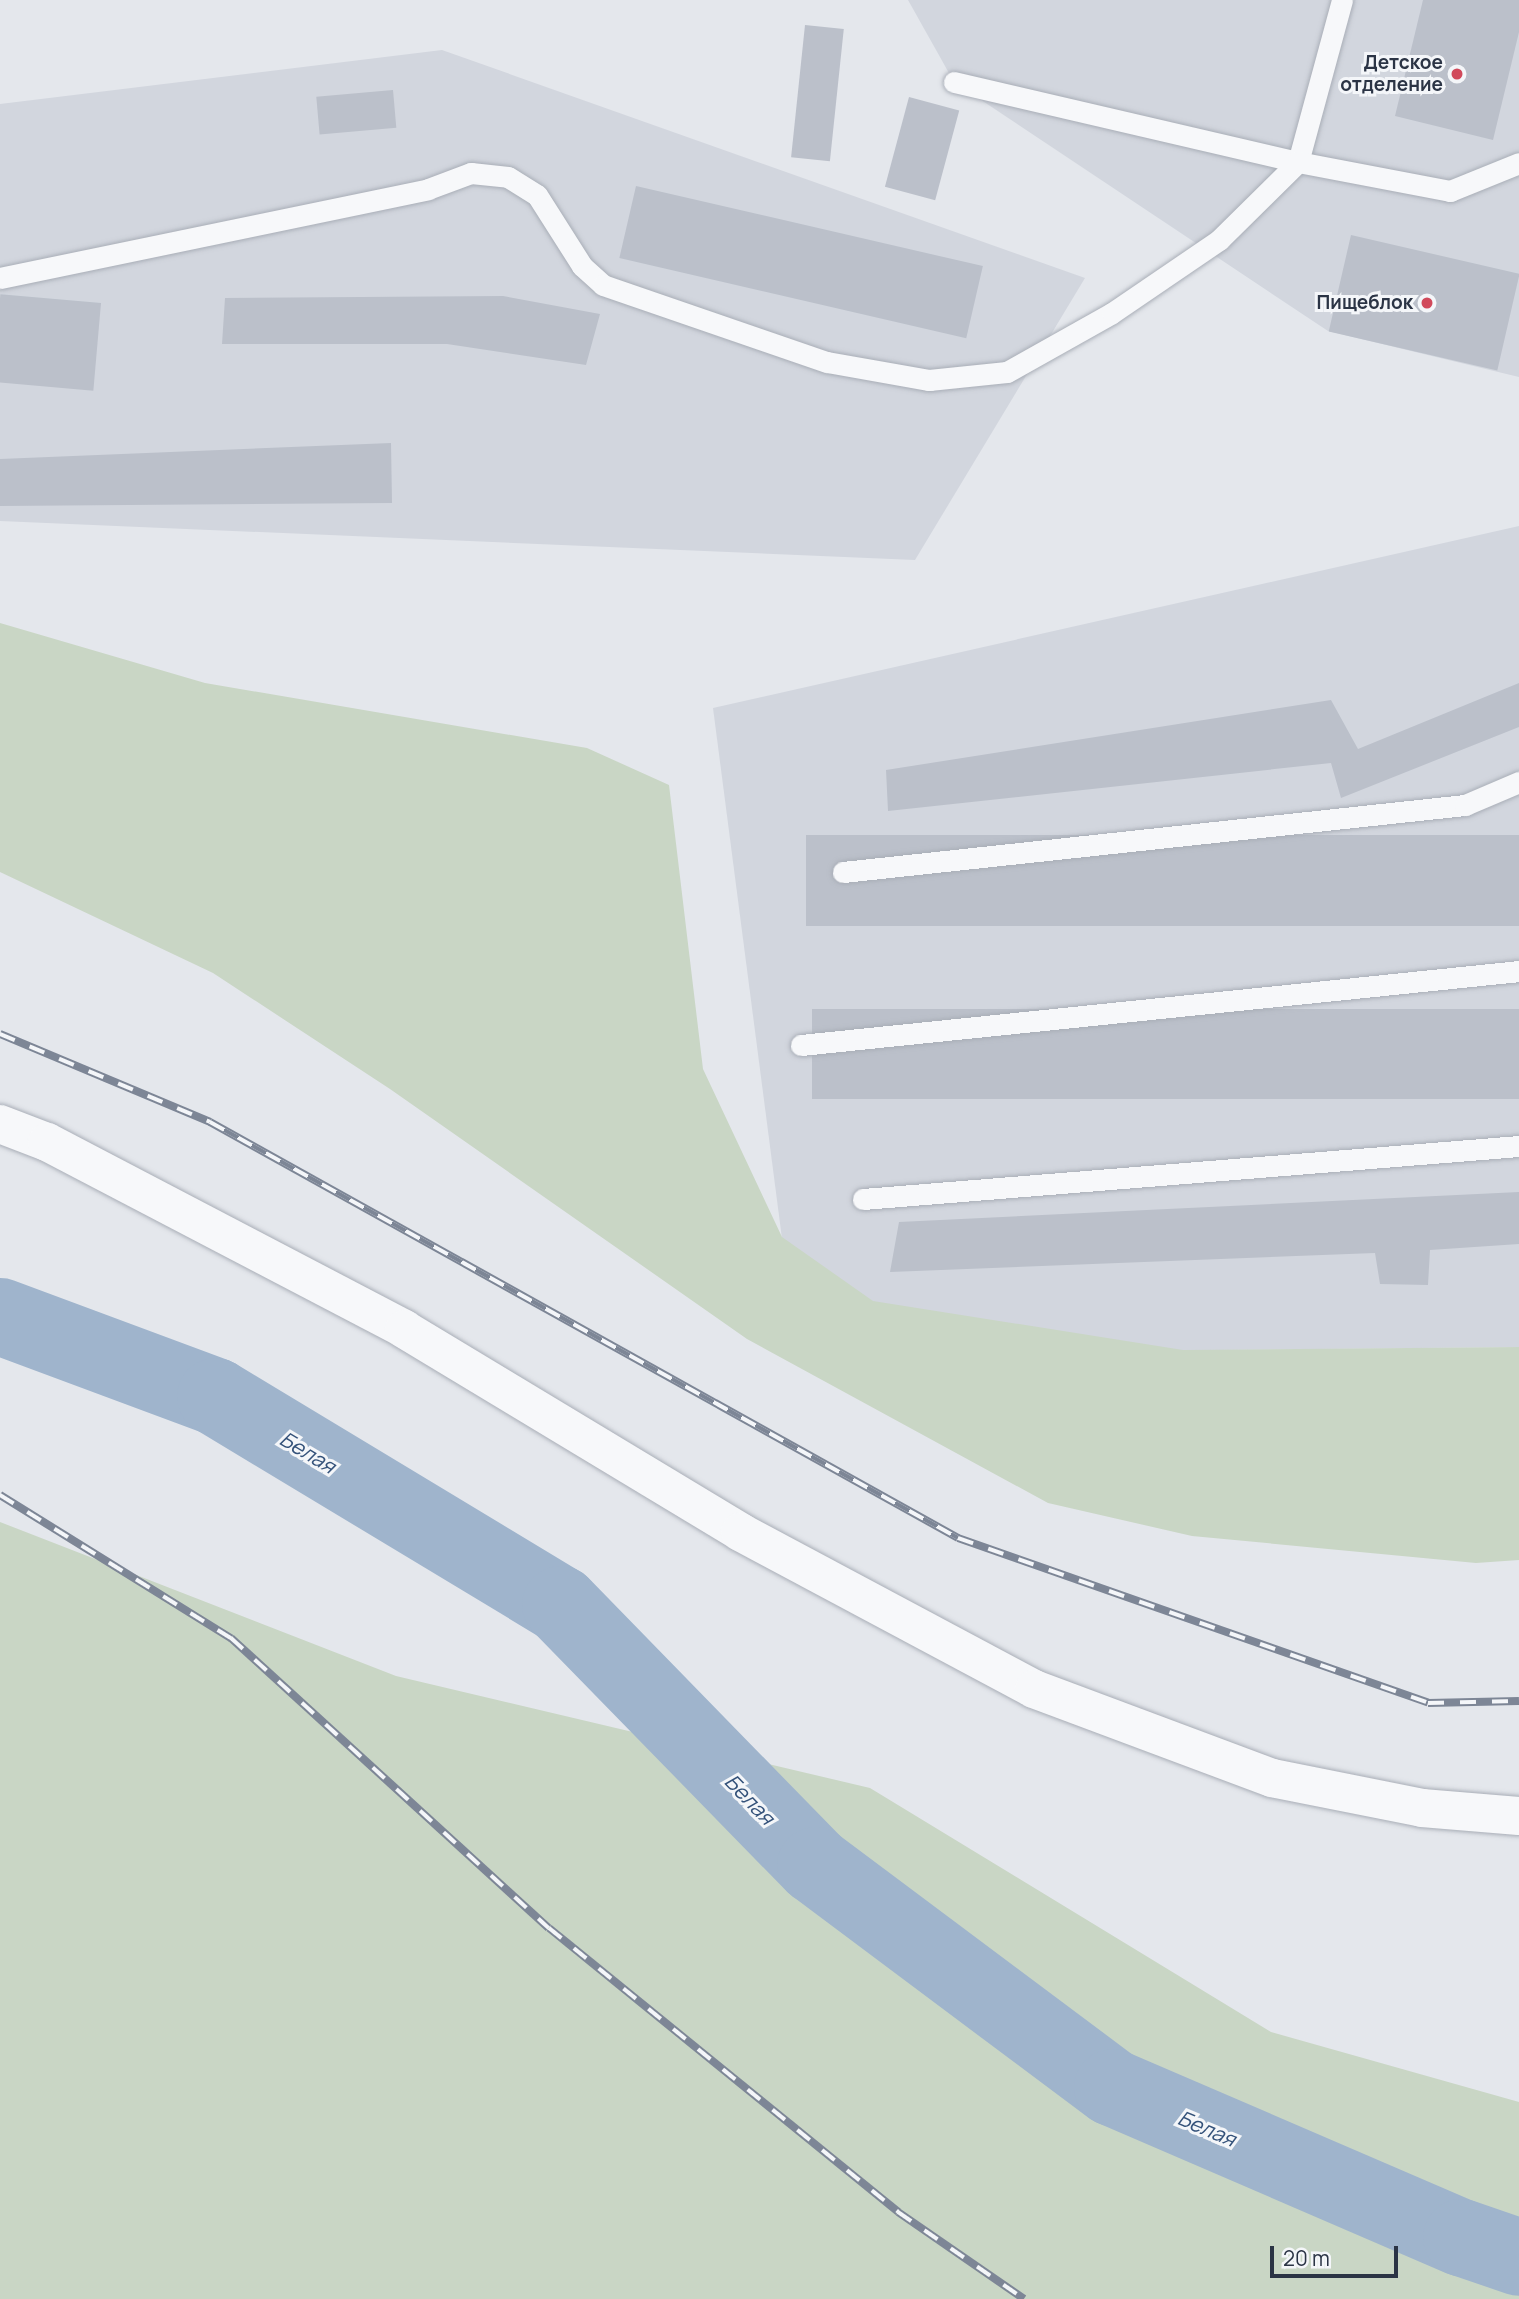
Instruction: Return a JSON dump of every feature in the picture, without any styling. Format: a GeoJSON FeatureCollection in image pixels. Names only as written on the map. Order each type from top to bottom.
{"type":"FeatureCollection","features":[{"type":"Feature","properties":{"kind":"street"},"geometry":{"type":"LineString","coordinates":[[0,1124],[47,1142],[404,1329],[740,1532],[1034,1689],[1272,1778],[1422,1808],[1519,1816]]}},
{"type":"Feature","properties":{"kind":"lane"},"geometry":{"type":"LineString","coordinates":[[0,278],[428,189],[471,173],[509,177],[537,195],[582,266],[603,285],[827,362],[929,380],[1007,372],[1112,313],[1219,240],[1298,162],[1342,0]]}},
{"type":"Feature","properties":{"kind":"lane"},"geometry":{"type":"LineString","coordinates":[[954,82],[1298,162],[1450,191],[1519,163]]}},
{"type":"Feature","properties":{"kind":"lane"},"geometry":{"type":"LineString","coordinates":[[843,872],[1465,805],[1519,782]]}},
{"type":"Feature","properties":{"kind":"lane"},"geometry":{"type":"LineString","coordinates":[[801,1045],[1519,971]]}},
{"type":"Feature","properties":{"kind":"lane"},"geometry":{"type":"LineString","coordinates":[[863,1199],[1519,1146]]}},
{"type":"Feature","properties":{"kind":"shaded area"},"geometry":{"type":"Polygon","coordinates":[[[908,0],[1519,0],[1519,377],[1328,331],[954,82],[908,0]]]}},
{"type":"Feature","properties":{"kind":"shaded area"},"geometry":{"type":"Polygon","coordinates":[[[442,50],[1085,278],[915,560],[0,521],[0,104],[442,50]]]}},
{"type":"Feature","properties":{"kind":"shaded area"},"geometry":{"type":"Polygon","coordinates":[[[1519,526],[1519,1347],[797,1354],[713,708],[1519,526]]]}},
{"type":"Feature","properties":{"kind":"green space"},"geometry":{"type":"Polygon","coordinates":[[[0,623],[205,683],[587,748],[669,785],[703,1069],[782,1237],[873,1301],[1183,1350],[1519,1347],[1519,1560],[1476,1563],[1192,1536],[1048,1503],[747,1339],[390,1089],[213,973],[0,872],[0,623]]]}},
{"type":"Feature","properties":{"kind":"green space"},"geometry":{"type":"Polygon","coordinates":[[[0,1522],[396,1676],[870,1788],[1271,2032],[1519,2102],[1519,2299],[0,2299],[0,1522]]]}},
{"type":"Feature","properties":{"kind":"building","name":"Детское отделение"},"geometry":{"type":"Polygon","coordinates":[[[1423,0],[1519,0],[1519,32],[1493,140],[1395,116],[1423,0]]]}},
{"type":"Feature","properties":{"kind":"building"},"geometry":{"type":"Polygon","coordinates":[[[805,25],[844,29],[830,161],[791,157],[805,25]]]}},
{"type":"Feature","properties":{"kind":"building"},"geometry":{"type":"Polygon","coordinates":[[[393,90],[396,128],[320,135],[316,97],[393,90]]]}},
{"type":"Feature","properties":{"kind":"building"},"geometry":{"type":"Polygon","coordinates":[[[909,97],[959,110],[935,200],[885,187],[909,97]]]}},
{"type":"Feature","properties":{"kind":"building"},"geometry":{"type":"Polygon","coordinates":[[[636,186],[983,266],[966,338],[619,258],[636,186]]]}},
{"type":"Feature","properties":{"kind":"building","name":"Пищеблок"},"geometry":{"type":"Polygon","coordinates":[[[1351,235],[1519,274],[1497,370],[1329,331],[1351,235]]]}},
{"type":"Feature","properties":{"kind":"building"},"geometry":{"type":"Polygon","coordinates":[[[0,294],[101,303],[93,391],[0,382],[0,294]]]}},
{"type":"Feature","properties":{"kind":"building"},"geometry":{"type":"Polygon","coordinates":[[[503,296],[600,314],[586,365],[447,344],[222,344],[225,298],[503,296]]]}},
{"type":"Feature","properties":{"kind":"building"},"geometry":{"type":"Polygon","coordinates":[[[391,443],[392,503],[0,506],[0,459],[391,443]]]}},
{"type":"Feature","properties":{"kind":"building"},"geometry":{"type":"Polygon","coordinates":[[[1519,683],[1519,727],[1341,798],[1331,763],[888,811],[886,770],[1331,700],[1358,749],[1519,683]]]}},
{"type":"Feature","properties":{"kind":"building"},"geometry":{"type":"Polygon","coordinates":[[[806,835],[1519,835],[1519,926],[806,926],[806,835]]]}},
{"type":"Feature","properties":{"kind":"building"},"geometry":{"type":"Polygon","coordinates":[[[812,1009],[1519,1009],[1519,1099],[812,1099],[812,1009]]]}},
{"type":"Feature","properties":{"kind":"building"},"geometry":{"type":"Polygon","coordinates":[[[1519,1192],[1519,1244],[1430,1250],[1428,1285],[1380,1284],[1375,1253],[890,1272],[899,1222],[1519,1192]]]}},
{"type":"Feature","properties":{"kind":"waterway","name":"Белая"},"geometry":{"type":"LineString","coordinates":[[0,1316],[215,1396],[560,1604],[815,1865],[1112,2087],[1461,2237],[1519,2257]]}},
{"type":"Feature","properties":{"kind":"railway"},"geometry":{"type":"LineString","coordinates":[[0,1034],[210,1122],[958,1538],[1428,1703],[1519,1701]]}},
{"type":"Feature","properties":{"kind":"railway"},"geometry":{"type":"LineString","coordinates":[[0,1495],[231,1638],[549,1928],[898,2212],[1024,2299]]}},
{"type":"Feature","properties":{"kind":"place","name":"Детское отделение"},"geometry":{"type":"Point","coordinates":[1457,74]}},
{"type":"Feature","properties":{"kind":"place","name":"Пищеблок"},"geometry":{"type":"Point","coordinates":[1427,303]}}]}
